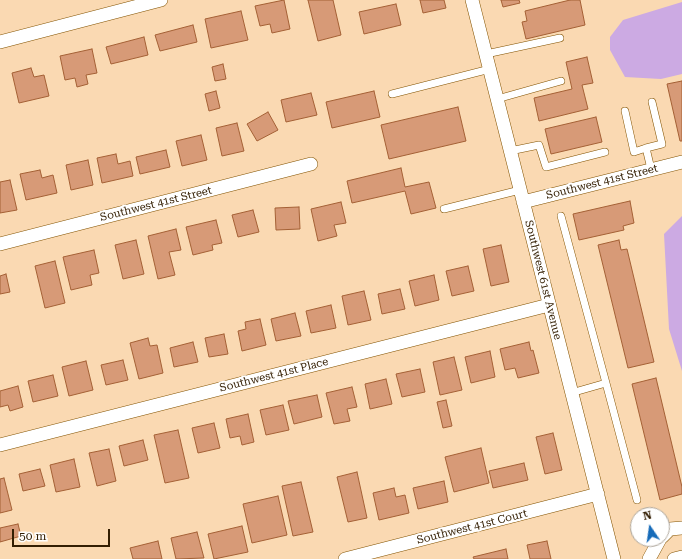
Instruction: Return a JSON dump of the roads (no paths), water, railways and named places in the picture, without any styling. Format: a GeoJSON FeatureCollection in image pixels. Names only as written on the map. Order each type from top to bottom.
{"type":"FeatureCollection","features":[{"type":"Feature","properties":{"kind":"street"},"geometry":{"type":"LineString","coordinates":[[0,42],[161,0]]}},
{"type":"Feature","properties":{"kind":"street","name":"Southwest 61st Avenue"},"geometry":{"type":"LineString","coordinates":[[472,0],[614,559]]}},
{"type":"Feature","properties":{"kind":"street","name":"Southwest 41st Street"},"geometry":{"type":"LineString","coordinates":[[521,196],[651,170],[682,162]]}},
{"type":"Feature","properties":{"kind":"street","name":"Southwest 41st Street"},"geometry":{"type":"LineString","coordinates":[[0,244],[311,164]]}},
{"type":"Feature","properties":{"kind":"street","name":"Southwest 41st Place"},"geometry":{"type":"LineString","coordinates":[[0,445],[549,305]]}},
{"type":"Feature","properties":{"kind":"street","name":"Southwest 41st Court"},"geometry":{"type":"LineString","coordinates":[[345,559],[598,494]]}},
{"type":"Feature","properties":{"kind":"street"},"geometry":{"type":"LineString","coordinates":[[670,529],[682,528]]}},
{"type":"Feature","properties":{"kind":"street"},"geometry":{"type":"LineString","coordinates":[[649,559],[656,547]]}},
{"type":"Feature","properties":{"kind":"street"},"geometry":{"type":"LineString","coordinates":[[674,559],[682,557]]}},
{"type":"Feature","properties":{"kind":"lane"},"geometry":{"type":"LineString","coordinates":[[486,54],[560,38]]}},
{"type":"Feature","properties":{"kind":"lane"},"geometry":{"type":"LineString","coordinates":[[392,94],[490,69]]}},
{"type":"Feature","properties":{"kind":"lane"},"geometry":{"type":"LineString","coordinates":[[497,99],[561,81]]}},
{"type":"Feature","properties":{"kind":"lane"},"geometry":{"type":"LineString","coordinates":[[625,111],[634,152],[662,144],[652,102]]}},
{"type":"Feature","properties":{"kind":"lane"},"geometry":{"type":"LineString","coordinates":[[510,151],[539,145],[546,167],[605,152]]}},
{"type":"Feature","properties":{"kind":"lane"},"geometry":{"type":"LineString","coordinates":[[646,148],[651,170]]}},
{"type":"Feature","properties":{"kind":"lane"},"geometry":{"type":"LineString","coordinates":[[444,209],[521,196]]}},
{"type":"Feature","properties":{"kind":"lane"},"geometry":{"type":"LineString","coordinates":[[561,216],[637,500]]}},
{"type":"Feature","properties":{"kind":"lane"},"geometry":{"type":"LineString","coordinates":[[571,393],[606,383]]}}]}
